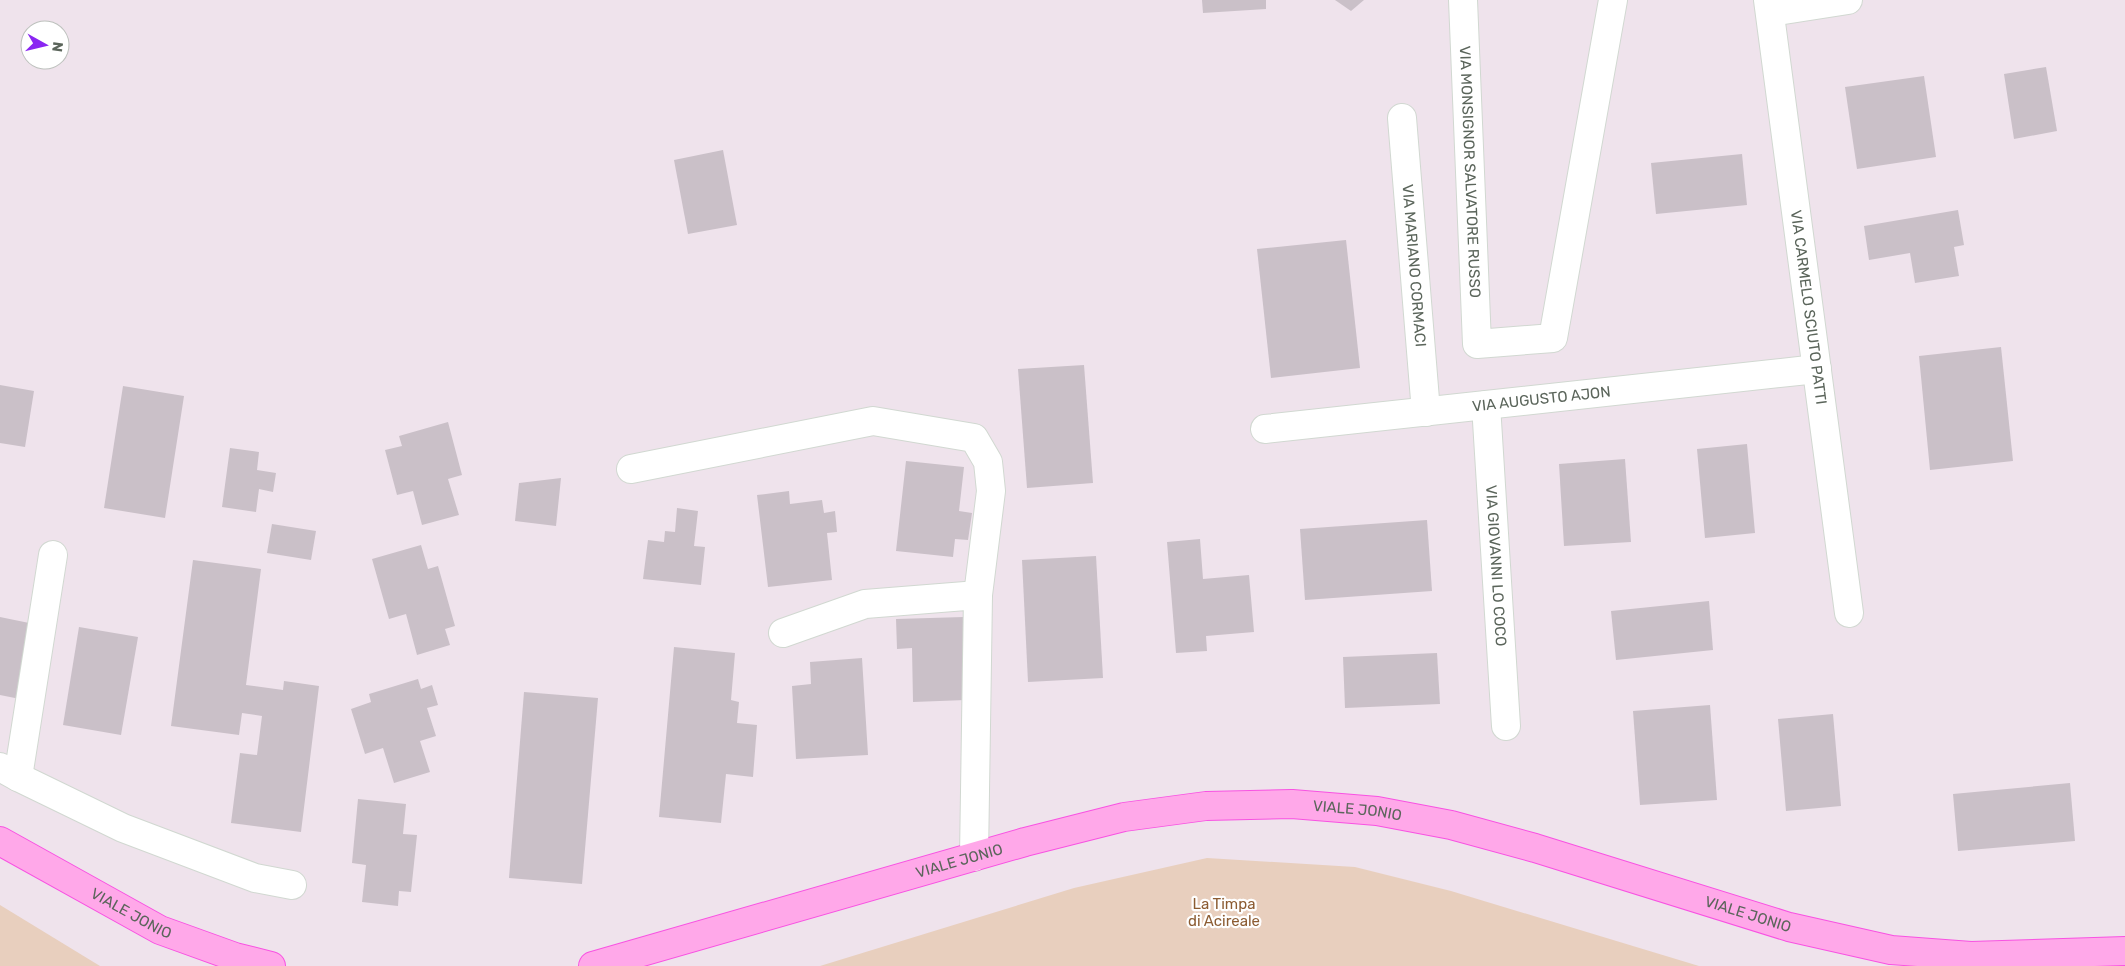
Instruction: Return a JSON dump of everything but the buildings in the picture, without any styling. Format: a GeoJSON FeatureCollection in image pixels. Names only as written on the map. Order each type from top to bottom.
{"type":"FeatureCollection","features":[{"type":"Feature","properties":{"kind":"main road","name":"VIALE JONIO"},"geometry":{"type":"LineString","coordinates":[[593,966],[974,857],[1124,817],[1206,806],[1292,804],[1377,811],[1451,825],[1544,850],[1789,927],[1891,950],[1971,956],[2125,952]]}},
{"type":"Feature","properties":{"kind":"main road","name":"VIALE JONIO"},"geometry":{"type":"LineString","coordinates":[[0,841],[160,930],[235,957],[271,966]]}},
{"type":"Feature","properties":{"kind":"street","name":"VIA MONSIGNOR SALVATORE RUSSO"},"geometry":{"type":"LineString","coordinates":[[1463,0],[1477,344],[1553,338],[1613,0]]}},
{"type":"Feature","properties":{"kind":"street"},"geometry":{"type":"LineString","coordinates":[[1769,6],[1848,0]]}},
{"type":"Feature","properties":{"kind":"street","name":"VIA CARMELO SCIUTO PATTI"},"geometry":{"type":"LineString","coordinates":[[1769,6],[1849,614]]}},
{"type":"Feature","properties":{"kind":"street","name":"VIA MARIANO CORMACI"},"geometry":{"type":"LineString","coordinates":[[1402,118],[1426,412]]}},
{"type":"Feature","properties":{"kind":"street","name":"VIA AUGUSTO AJON"},"geometry":{"type":"LineString","coordinates":[[1264,429],[1817,369]]}},
{"type":"Feature","properties":{"kind":"street","name":"VIA GIOVANNI LO COCO"},"geometry":{"type":"LineString","coordinates":[[1486,405],[1506,726]]}},
{"type":"Feature","properties":{"kind":"street"},"geometry":{"type":"LineString","coordinates":[[631,469],[873,421],[974,438],[988,462],[991,491],[978,595],[974,857]]}},
{"type":"Feature","properties":{"kind":"street"},"geometry":{"type":"LineString","coordinates":[[53,555],[9,772],[123,828],[256,878],[292,885]]}},
{"type":"Feature","properties":{"kind":"street"},"geometry":{"type":"LineString","coordinates":[[783,633],[865,604],[978,595]]}},
{"type":"Feature","properties":{"kind":"green space","name":"La Timpa di Acireale"},"geometry":{"type":"Polygon","coordinates":[[[1207,858],[1355,867],[1451,891],[1699,966],[820,966],[1074,888],[1207,858]]]}},
{"type":"Feature","properties":{"kind":"green space"},"geometry":{"type":"Polygon","coordinates":[[[0,905],[100,966],[0,966],[0,905]]]}}]}
